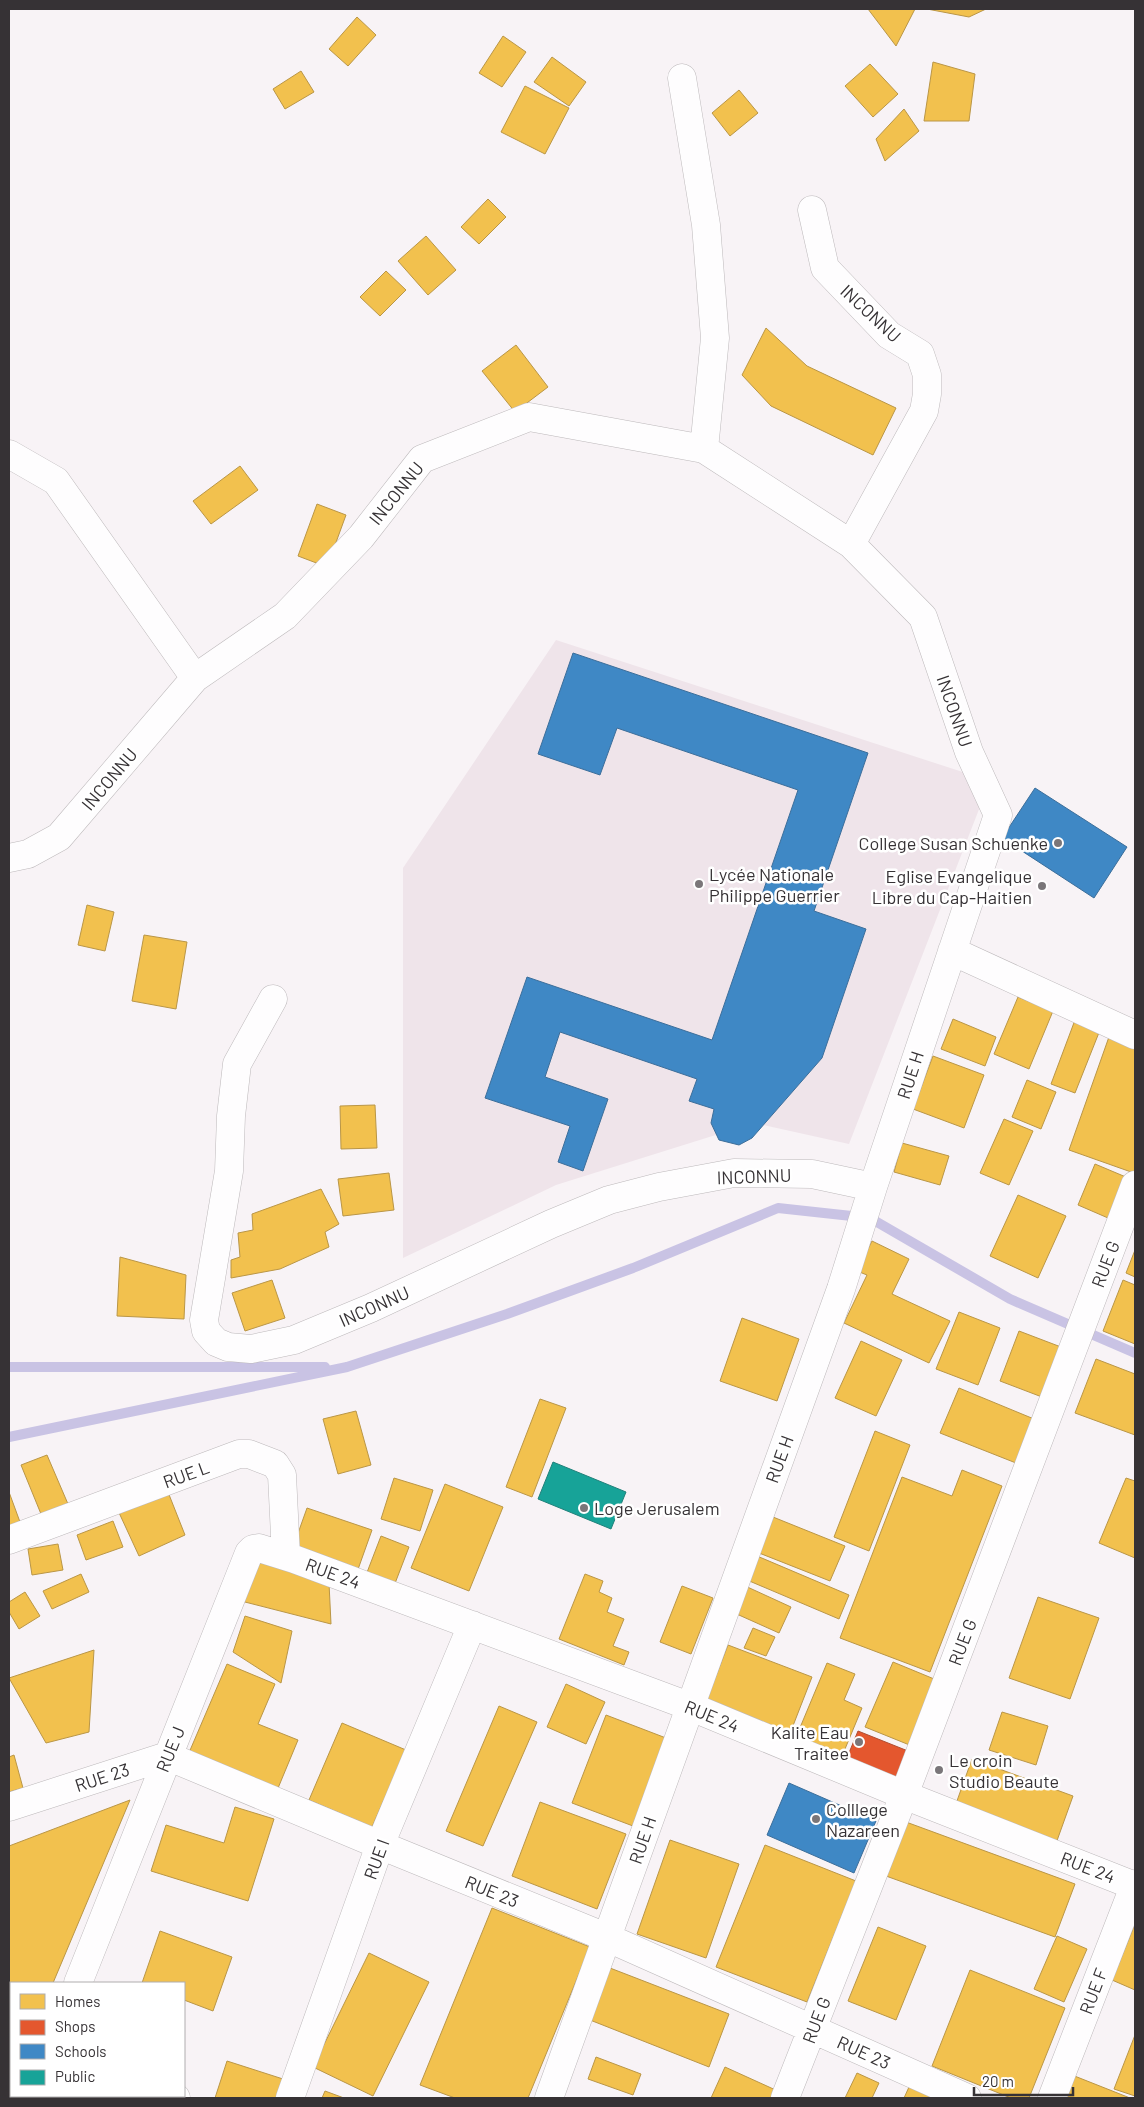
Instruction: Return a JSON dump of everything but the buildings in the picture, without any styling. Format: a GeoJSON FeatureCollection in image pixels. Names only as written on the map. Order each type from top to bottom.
{"type":"FeatureCollection","features":[{"type":"Feature","properties":{"kind":"street"},"geometry":{"type":"LineString","coordinates":[[682,78],[706,225],[715,338],[704,449]]}},
{"type":"Feature","properties":{"kind":"street","name":"INCONNU"},"geometry":{"type":"LineString","coordinates":[[812,210],[825,268],[889,334],[920,354],[927,375],[927,394],[924,411],[851,544]]}},
{"type":"Feature","properties":{"kind":"street","name":"INCONNU"},"geometry":{"type":"LineString","coordinates":[[9,858],[28,854],[59,837],[194,678],[285,616],[361,536],[422,459],[529,417],[704,449],[851,544],[923,617],[970,752],[998,815]]}},
{"type":"Feature","properties":{"kind":"street"},"geometry":{"type":"LineString","coordinates":[[9,454],[56,481],[194,678]]}},
{"type":"Feature","properties":{"kind":"street","name":"RUE H"},"geometry":{"type":"LineString","coordinates":[[549,2098],[841,1289],[873,1186],[998,815]]}},
{"type":"Feature","properties":{"kind":"street"},"geometry":{"type":"LineString","coordinates":[[952,951],[1135,1035]]}},
{"type":"Feature","properties":{"kind":"street","name":"INCONNU"},"geometry":{"type":"LineString","coordinates":[[273,999],[237,1064],[231,1116],[229,1171],[204,1320],[206,1332],[216,1342],[228,1347],[251,1348],[294,1340],[371,1308],[551,1224],[609,1200],[659,1186],[734,1173],[812,1174],[873,1186]]}},
{"type":"Feature","properties":{"kind":"street","name":"RUE G"},"geometry":{"type":"LineString","coordinates":[[785,2098],[904,1795],[1135,1186]]}},
{"type":"Feature","properties":{"kind":"street","name":"RUE L"},"geometry":{"type":"LineString","coordinates":[[9,1540],[239,1454],[249,1454],[274,1464],[282,1475],[286,1556]]}},
{"type":"Feature","properties":{"kind":"street","name":"RUE J"},"geometry":{"type":"LineString","coordinates":[[78,1982],[249,1553],[253,1549],[259,1548],[286,1556]]}},
{"type":"Feature","properties":{"kind":"street","name":"RUE 24"},"geometry":{"type":"LineString","coordinates":[[286,1556],[689,1706],[904,1795],[1135,1885]]}},
{"type":"Feature","properties":{"kind":"street","name":"RUE I"},"geometry":{"type":"LineString","coordinates":[[290,2098],[380,1845],[472,1625]]}},
{"type":"Feature","properties":{"kind":"street","name":"RUE 23"},"geometry":{"type":"LineString","coordinates":[[9,1807],[168,1756],[608,1938],[967,2098]]}},
{"type":"Feature","properties":{"kind":"street","name":"RUE F"},"geometry":{"type":"LineString","coordinates":[[1052,2098],[1135,1885]]}},
{"type":"Feature","properties":{"kind":"shaded area"},"geometry":{"type":"Polygon","coordinates":[[[556,640],[975,776],[983,799],[849,1144],[754,1123],[556,1185],[403,1258],[403,868],[556,640]]]}},
{"type":"Feature","properties":{"kind":"waterway"},"geometry":{"type":"LineString","coordinates":[[9,1437],[347,1367],[507,1314],[633,1268],[778,1208],[870,1218],[1010,1299],[1135,1353]]}},
{"type":"Feature","properties":{"kind":"waterway"},"geometry":{"type":"LineString","coordinates":[[9,1367],[325,1367]]}},
{"type":"Feature","properties":{"kind":"place","name":"College Susan Schuenke"},"geometry":{"type":"Point","coordinates":[1058,843]}},
{"type":"Feature","properties":{"kind":"place","name":"Lycée Nationale Philippe Guerrier"},"geometry":{"type":"Point","coordinates":[699,884]}},
{"type":"Feature","properties":{"kind":"place","name":"Eglise Evangelique Libre du Cap-Haitien"},"geometry":{"type":"Point","coordinates":[1042,886]}},
{"type":"Feature","properties":{"kind":"place","name":"Loge Jerusalem"},"geometry":{"type":"Point","coordinates":[584,1508]}},
{"type":"Feature","properties":{"kind":"place","name":"Kalite Eau Traitee"},"geometry":{"type":"Point","coordinates":[859,1742]}},
{"type":"Feature","properties":{"kind":"place","name":"Le croin Studio Beaute"},"geometry":{"type":"Point","coordinates":[939,1770]}},
{"type":"Feature","properties":{"kind":"place","name":"Colllege Nazareen"},"geometry":{"type":"Point","coordinates":[816,1819]}}]}
